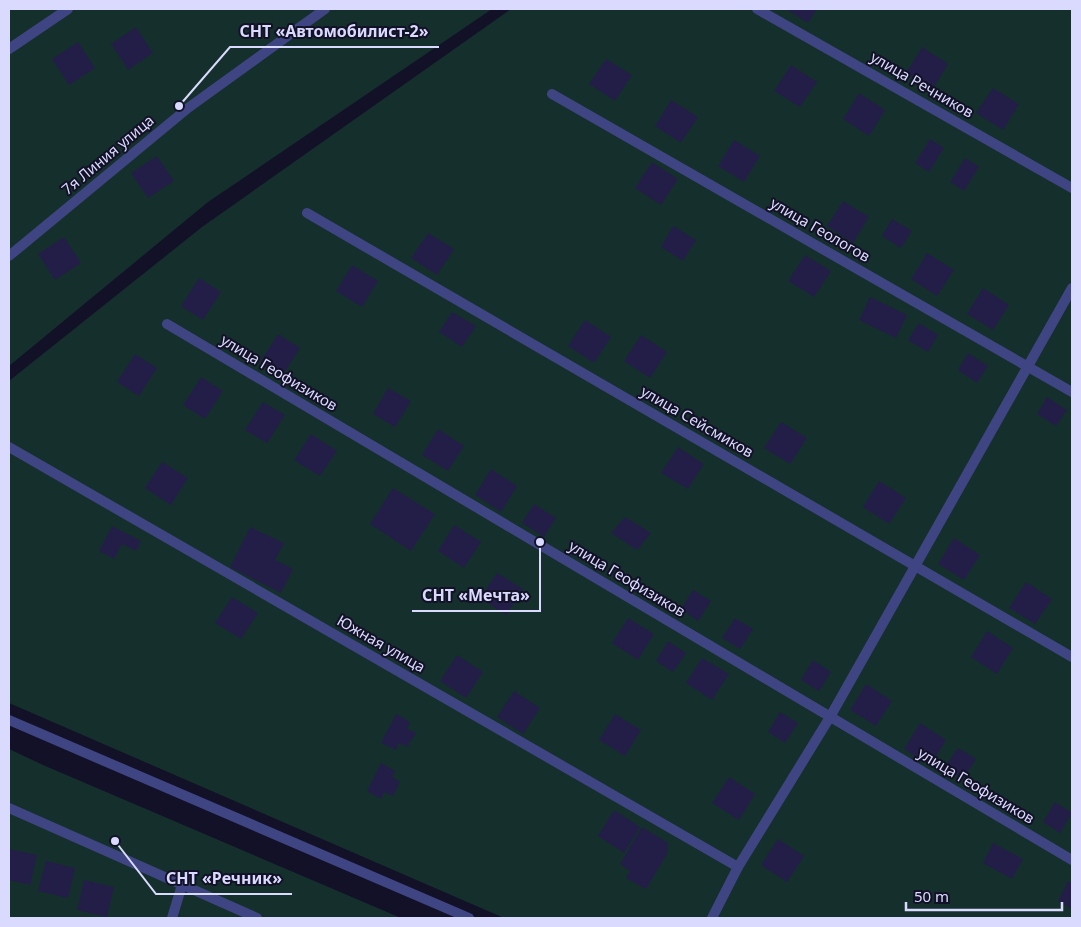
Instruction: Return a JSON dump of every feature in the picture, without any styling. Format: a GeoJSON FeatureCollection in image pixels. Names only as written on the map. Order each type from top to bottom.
{"type":"FeatureCollection","features":[{"type":"Feature","properties":{"kind":"street"},"geometry":{"type":"LineString","coordinates":[[9,50],[68,9]]}},
{"type":"Feature","properties":{"kind":"street","name":"7я Линия улица"},"geometry":{"type":"LineString","coordinates":[[9,256],[188,108],[325,9]]}},
{"type":"Feature","properties":{"kind":"street","name":"улица Речников"},"geometry":{"type":"LineString","coordinates":[[757,9],[1072,188]]}},
{"type":"Feature","properties":{"kind":"street","name":"улица Геологов"},"geometry":{"type":"LineString","coordinates":[[552,94],[1072,392]]}},
{"type":"Feature","properties":{"kind":"street","name":"улица Сейсмиков"},"geometry":{"type":"LineString","coordinates":[[307,213],[1072,657]]}},
{"type":"Feature","properties":{"kind":"street"},"geometry":{"type":"LineString","coordinates":[[712,918],[738,868],[830,717],[1072,288]]}},
{"type":"Feature","properties":{"kind":"street","name":"улица Геофизиков"},"geometry":{"type":"LineString","coordinates":[[167,324],[1072,860]]}},
{"type":"Feature","properties":{"kind":"street","name":"Южная улица"},"geometry":{"type":"LineString","coordinates":[[9,447],[738,868]]}},
{"type":"Feature","properties":{"kind":"street"},"geometry":{"type":"LineString","coordinates":[[9,720],[469,918]]}},
{"type":"Feature","properties":{"kind":"street"},"geometry":{"type":"LineString","coordinates":[[9,808],[257,918]]}},
{"type":"Feature","properties":{"kind":"street"},"geometry":{"type":"LineString","coordinates":[[172,918],[182,885]]}},
{"type":"Feature","properties":{"kind":"green space"},"geometry":{"type":"Polygon","coordinates":[[[9,9],[492,9],[208,202],[9,366],[9,9]]]}},
{"type":"Feature","properties":{"kind":"green space"},"geometry":{"type":"Polygon","coordinates":[[[511,9],[1072,9],[1072,918],[504,918],[9,703],[9,381],[202,227],[511,9]]]}},
{"type":"Feature","properties":{"kind":"green space"},"geometry":{"type":"Polygon","coordinates":[[[9,749],[43,765],[401,918],[9,918],[9,749]]]}},
{"type":"Feature","properties":{"kind":"building"},"geometry":{"type":"Polygon","coordinates":[[[786,9],[817,9],[808,23],[786,9]]]}},
{"type":"Feature","properties":{"kind":"building"},"geometry":{"type":"Polygon","coordinates":[[[136,27],[153,53],[128,70],[111,44],[136,27]]]}},
{"type":"Feature","properties":{"kind":"building"},"geometry":{"type":"Polygon","coordinates":[[[78,42],[95,68],[69,85],[52,59],[78,42]]]}},
{"type":"Feature","properties":{"kind":"building"},"geometry":{"type":"Polygon","coordinates":[[[922,47],[948,64],[932,90],[906,73],[922,47]]]}},
{"type":"Feature","properties":{"kind":"building"},"geometry":{"type":"Polygon","coordinates":[[[606,59],[632,75],[615,101],[589,84],[606,59]]]}},
{"type":"Feature","properties":{"kind":"building"},"geometry":{"type":"Polygon","coordinates":[[[791,65],[817,82],[800,107],[774,91],[791,65]]]}},
{"type":"Feature","properties":{"kind":"building"},"geometry":{"type":"Polygon","coordinates":[[[993,88],[1019,104],[1003,130],[976,113],[993,88]]]}},
{"type":"Feature","properties":{"kind":"building"},"geometry":{"type":"Polygon","coordinates":[[[859,93],[885,110],[869,136],[843,119],[859,93]]]}},
{"type":"Feature","properties":{"kind":"building"},"geometry":{"type":"Polygon","coordinates":[[[671,100],[698,117],[681,143],[655,126],[671,100]]]}},
{"type":"Feature","properties":{"kind":"building"},"geometry":{"type":"Polygon","coordinates":[[[930,139],[944,148],[929,172],[915,163],[930,139]]]}},
{"type":"Feature","properties":{"kind":"building"},"geometry":{"type":"Polygon","coordinates":[[[734,140],[760,156],[744,182],[718,166],[734,140]]]}},
{"type":"Feature","properties":{"kind":"building"},"geometry":{"type":"Polygon","coordinates":[[[157,156],[174,181],[148,198],[131,173],[157,156]]]}},
{"type":"Feature","properties":{"kind":"building"},"geometry":{"type":"Polygon","coordinates":[[[965,158],[979,167],[964,191],[950,182],[965,158]]]}},
{"type":"Feature","properties":{"kind":"building"},"geometry":{"type":"Polygon","coordinates":[[[652,162],[678,179],[661,205],[635,188],[652,162]]]}},
{"type":"Feature","properties":{"kind":"building"},"geometry":{"type":"Polygon","coordinates":[[[843,201],[869,217],[853,243],[827,226],[843,201]]]}},
{"type":"Feature","properties":{"kind":"building"},"geometry":{"type":"Polygon","coordinates":[[[892,219],[912,231],[901,248],[882,236],[892,219]]]}},
{"type":"Feature","properties":{"kind":"building"},"geometry":{"type":"Polygon","coordinates":[[[673,226],[696,240],[683,261],[661,247],[673,226]]]}},
{"type":"Feature","properties":{"kind":"building"},"geometry":{"type":"Polygon","coordinates":[[[428,233],[454,249],[437,275],[411,258],[428,233]]]}},
{"type":"Feature","properties":{"kind":"building"},"geometry":{"type":"Polygon","coordinates":[[[64,237],[81,263],[55,280],[38,254],[64,237]]]}},
{"type":"Feature","properties":{"kind":"building"},"geometry":{"type":"Polygon","coordinates":[[[927,253],[954,270],[937,296],[911,279],[927,253]]]}},
{"type":"Feature","properties":{"kind":"building"},"geometry":{"type":"Polygon","coordinates":[[[805,255],[831,271],[814,297],[788,281],[805,255]]]}},
{"type":"Feature","properties":{"kind":"building"},"geometry":{"type":"Polygon","coordinates":[[[352,265],[378,281],[362,307],[336,291],[352,265]]]}},
{"type":"Feature","properties":{"kind":"building"},"geometry":{"type":"Polygon","coordinates":[[[199,278],[221,292],[203,320],[181,306],[199,278]]]}},
{"type":"Feature","properties":{"kind":"building"},"geometry":{"type":"Polygon","coordinates":[[[983,288],[1009,305],[993,330],[967,314],[983,288]]]}},
{"type":"Feature","properties":{"kind":"building"},"geometry":{"type":"Polygon","coordinates":[[[870,297],[907,315],[896,338],[859,320],[870,297]]]}},
{"type":"Feature","properties":{"kind":"building"},"geometry":{"type":"Polygon","coordinates":[[[452,312],[476,326],[462,347],[439,332],[452,312]]]}},
{"type":"Feature","properties":{"kind":"building"},"geometry":{"type":"Polygon","coordinates":[[[585,320],[611,337],[594,363],[568,346],[585,320]]]}},
{"type":"Feature","properties":{"kind":"building"},"geometry":{"type":"Polygon","coordinates":[[[919,323],[938,335],[928,352],[908,340],[919,323]]]}},
{"type":"Feature","properties":{"kind":"building"},"geometry":{"type":"Polygon","coordinates":[[[278,334],[300,348],[282,376],[260,362],[278,334]]]}},
{"type":"Feature","properties":{"kind":"building"},"geometry":{"type":"Polygon","coordinates":[[[641,335],[667,352],[650,378],[624,361],[641,335]]]}},
{"type":"Feature","properties":{"kind":"building"},"geometry":{"type":"Polygon","coordinates":[[[968,353],[988,366],[977,383],[958,370],[968,353]]]}},
{"type":"Feature","properties":{"kind":"building"},"geometry":{"type":"Polygon","coordinates":[[[135,354],[157,368],[139,396],[117,382],[135,354]]]}},
{"type":"Feature","properties":{"kind":"building"},"geometry":{"type":"Polygon","coordinates":[[[201,377],[223,391],[205,419],[183,405],[201,377]]]}},
{"type":"Feature","properties":{"kind":"building"},"geometry":{"type":"Polygon","coordinates":[[[388,388],[411,401],[395,427],[373,414],[388,388]]]}},
{"type":"Feature","properties":{"kind":"building"},"geometry":{"type":"Polygon","coordinates":[[[1047,397],[1067,410],[1056,426],[1037,414],[1047,397]]]}},
{"type":"Feature","properties":{"kind":"building"},"geometry":{"type":"Polygon","coordinates":[[[263,402],[285,415],[267,443],[245,430],[263,402]]]}},
{"type":"Feature","properties":{"kind":"building"},"geometry":{"type":"Polygon","coordinates":[[[781,422],[807,438],[790,464],[764,448],[781,422]]]}},
{"type":"Feature","properties":{"kind":"building"},"geometry":{"type":"Polygon","coordinates":[[[438,429],[464,446],[448,471],[422,455],[438,429]]]}},
{"type":"Feature","properties":{"kind":"building"},"geometry":{"type":"Polygon","coordinates":[[[311,434],[337,451],[320,476],[294,460],[311,434]]]}},
{"type":"Feature","properties":{"kind":"building"},"geometry":{"type":"Polygon","coordinates":[[[678,447],[704,464],[688,489],[661,473],[678,447]]]}},
{"type":"Feature","properties":{"kind":"building"},"geometry":{"type":"Polygon","coordinates":[[[162,462],[188,478],[171,505],[145,488],[162,462]]]}},
{"type":"Feature","properties":{"kind":"building"},"geometry":{"type":"Polygon","coordinates":[[[491,469],[517,486],[501,512],[475,495],[491,469]]]}},
{"type":"Feature","properties":{"kind":"building"},"geometry":{"type":"Polygon","coordinates":[[[879,481],[906,498],[889,524],[863,507],[879,481]]]}},
{"type":"Feature","properties":{"kind":"building"},"geometry":{"type":"Polygon","coordinates":[[[393,488],[435,514],[411,551],[370,524],[393,488]]]}},
{"type":"Feature","properties":{"kind":"building"},"geometry":{"type":"Polygon","coordinates":[[[534,504],[556,518],[544,537],[522,523],[534,504]]]}},
{"type":"Feature","properties":{"kind":"building"},"geometry":{"type":"Polygon","coordinates":[[[625,517],[651,533],[637,550],[611,533],[625,517]]]}},
{"type":"Feature","properties":{"kind":"building"},"geometry":{"type":"Polygon","coordinates":[[[454,525],[481,542],[464,568],[438,551],[454,525]]]}},
{"type":"Feature","properties":{"kind":"building"},"geometry":{"type":"Polygon","coordinates":[[[112,526],[141,541],[136,551],[122,544],[114,559],[99,551],[112,526]]]}},
{"type":"Feature","properties":{"kind":"building"},"geometry":{"type":"Polygon","coordinates":[[[250,527],[284,543],[275,560],[293,569],[281,593],[230,567],[250,527]]]}},
{"type":"Feature","properties":{"kind":"building"},"geometry":{"type":"Polygon","coordinates":[[[954,538],[980,555],[964,580],[938,564],[954,538]]]}},
{"type":"Feature","properties":{"kind":"building"},"geometry":{"type":"Polygon","coordinates":[[[497,573],[523,589],[506,615],[480,598],[497,573]]]}},
{"type":"Feature","properties":{"kind":"building"},"geometry":{"type":"Polygon","coordinates":[[[1026,582],[1052,599],[1035,624],[1009,608],[1026,582]]]}},
{"type":"Feature","properties":{"kind":"building"},"geometry":{"type":"Polygon","coordinates":[[[693,590],[711,601],[698,621],[681,609],[693,590]]]}},
{"type":"Feature","properties":{"kind":"building"},"geometry":{"type":"Polygon","coordinates":[[[232,597],[258,613],[241,639],[215,623],[232,597]]]}},
{"type":"Feature","properties":{"kind":"building"},"geometry":{"type":"Polygon","coordinates":[[[628,618],[654,634],[638,660],[612,643],[628,618]]]}},
{"type":"Feature","properties":{"kind":"building"},"geometry":{"type":"Polygon","coordinates":[[[735,618],[753,629],[740,649],[722,638],[735,618]]]}},
{"type":"Feature","properties":{"kind":"building"},"geometry":{"type":"Polygon","coordinates":[[[987,631],[1013,648],[997,674],[971,657],[987,631]]]}},
{"type":"Feature","properties":{"kind":"building"},"geometry":{"type":"Polygon","coordinates":[[[668,641],[686,653],[673,672],[656,661],[668,641]]]}},
{"type":"Feature","properties":{"kind":"building"},"geometry":{"type":"Polygon","coordinates":[[[457,655],[483,672],[466,698],[440,681],[457,655]]]}},
{"type":"Feature","properties":{"kind":"building"},"geometry":{"type":"Polygon","coordinates":[[[702,658],[729,674],[712,700],[686,683],[702,658]]]}},
{"type":"Feature","properties":{"kind":"building"},"geometry":{"type":"Polygon","coordinates":[[[813,660],[831,672],[819,691],[801,680],[813,660]]]}},
{"type":"Feature","properties":{"kind":"building"},"geometry":{"type":"Polygon","coordinates":[[[866,684],[892,701],[876,726],[850,710],[866,684]]]}},
{"type":"Feature","properties":{"kind":"building"},"geometry":{"type":"Polygon","coordinates":[[[514,691],[540,708],[523,734],[497,717],[514,691]]]}},
{"type":"Feature","properties":{"kind":"building"},"geometry":{"type":"Polygon","coordinates":[[[780,712],[798,723],[785,743],[768,732],[780,712]]]}},
{"type":"Feature","properties":{"kind":"building"},"geometry":{"type":"Polygon","coordinates":[[[396,714],[410,722],[407,729],[416,733],[407,747],[399,743],[396,750],[381,743],[396,714]]]}},
{"type":"Feature","properties":{"kind":"building"},"geometry":{"type":"Polygon","coordinates":[[[615,714],[641,730],[625,756],[599,740],[615,714]]]}},
{"type":"Feature","properties":{"kind":"building"},"geometry":{"type":"Polygon","coordinates":[[[920,723],[946,740],[930,766],[904,749],[920,723]]]}},
{"type":"Feature","properties":{"kind":"building"},"geometry":{"type":"Polygon","coordinates":[[[958,748],[976,759],[963,779],[945,767],[958,748]]]}},
{"type":"Feature","properties":{"kind":"building"},"geometry":{"type":"Polygon","coordinates":[[[381,763],[395,771],[392,777],[400,782],[393,796],[384,792],[381,799],[367,791],[381,763]]]}},
{"type":"Feature","properties":{"kind":"building"},"geometry":{"type":"Polygon","coordinates":[[[729,777],[755,794],[739,820],[712,803],[729,777]]]}},
{"type":"Feature","properties":{"kind":"building"},"geometry":{"type":"Polygon","coordinates":[[[1055,802],[1072,813],[1060,833],[1043,822],[1055,802]]]}},
{"type":"Feature","properties":{"kind":"building"},"geometry":{"type":"Polygon","coordinates":[[[614,810],[640,827],[624,853],[598,836],[614,810]]]}},
{"type":"Feature","properties":{"kind":"building"},"geometry":{"type":"Polygon","coordinates":[[[642,827],[668,843],[668,852],[646,889],[626,878],[630,871],[620,864],[642,827]]]}},
{"type":"Feature","properties":{"kind":"building"},"geometry":{"type":"Polygon","coordinates":[[[778,839],[804,856],[787,882],[761,865],[778,839]]]}},
{"type":"Feature","properties":{"kind":"building"},"geometry":{"type":"Polygon","coordinates":[[[993,843],[1023,859],[1012,879],[983,863],[993,843]]]}},
{"type":"Feature","properties":{"kind":"building"},"geometry":{"type":"Polygon","coordinates":[[[9,849],[37,855],[30,885],[9,880],[9,849]]]}},
{"type":"Feature","properties":{"kind":"building"},"geometry":{"type":"Polygon","coordinates":[[[46,861],[75,868],[68,898],[38,891],[46,861]]]}},
{"type":"Feature","properties":{"kind":"building"},"geometry":{"type":"Polygon","coordinates":[[[84,880],[114,887],[107,917],[77,910],[84,880]]]}},
{"type":"Feature","properties":{"kind":"building"},"geometry":{"type":"Polygon","coordinates":[[[1068,881],[1072,883],[1072,909],[1058,901],[1068,881]]]}},
{"type":"Feature","properties":{"kind":"place","name":"СНТ «Автомобилист-2»"},"geometry":{"type":"Point","coordinates":[179,106]}},
{"type":"Feature","properties":{"kind":"place","name":"СНТ «Мечта»"},"geometry":{"type":"Point","coordinates":[540,542]}},
{"type":"Feature","properties":{"kind":"place","name":"СНТ «Речник»"},"geometry":{"type":"Point","coordinates":[115,841]}}]}
